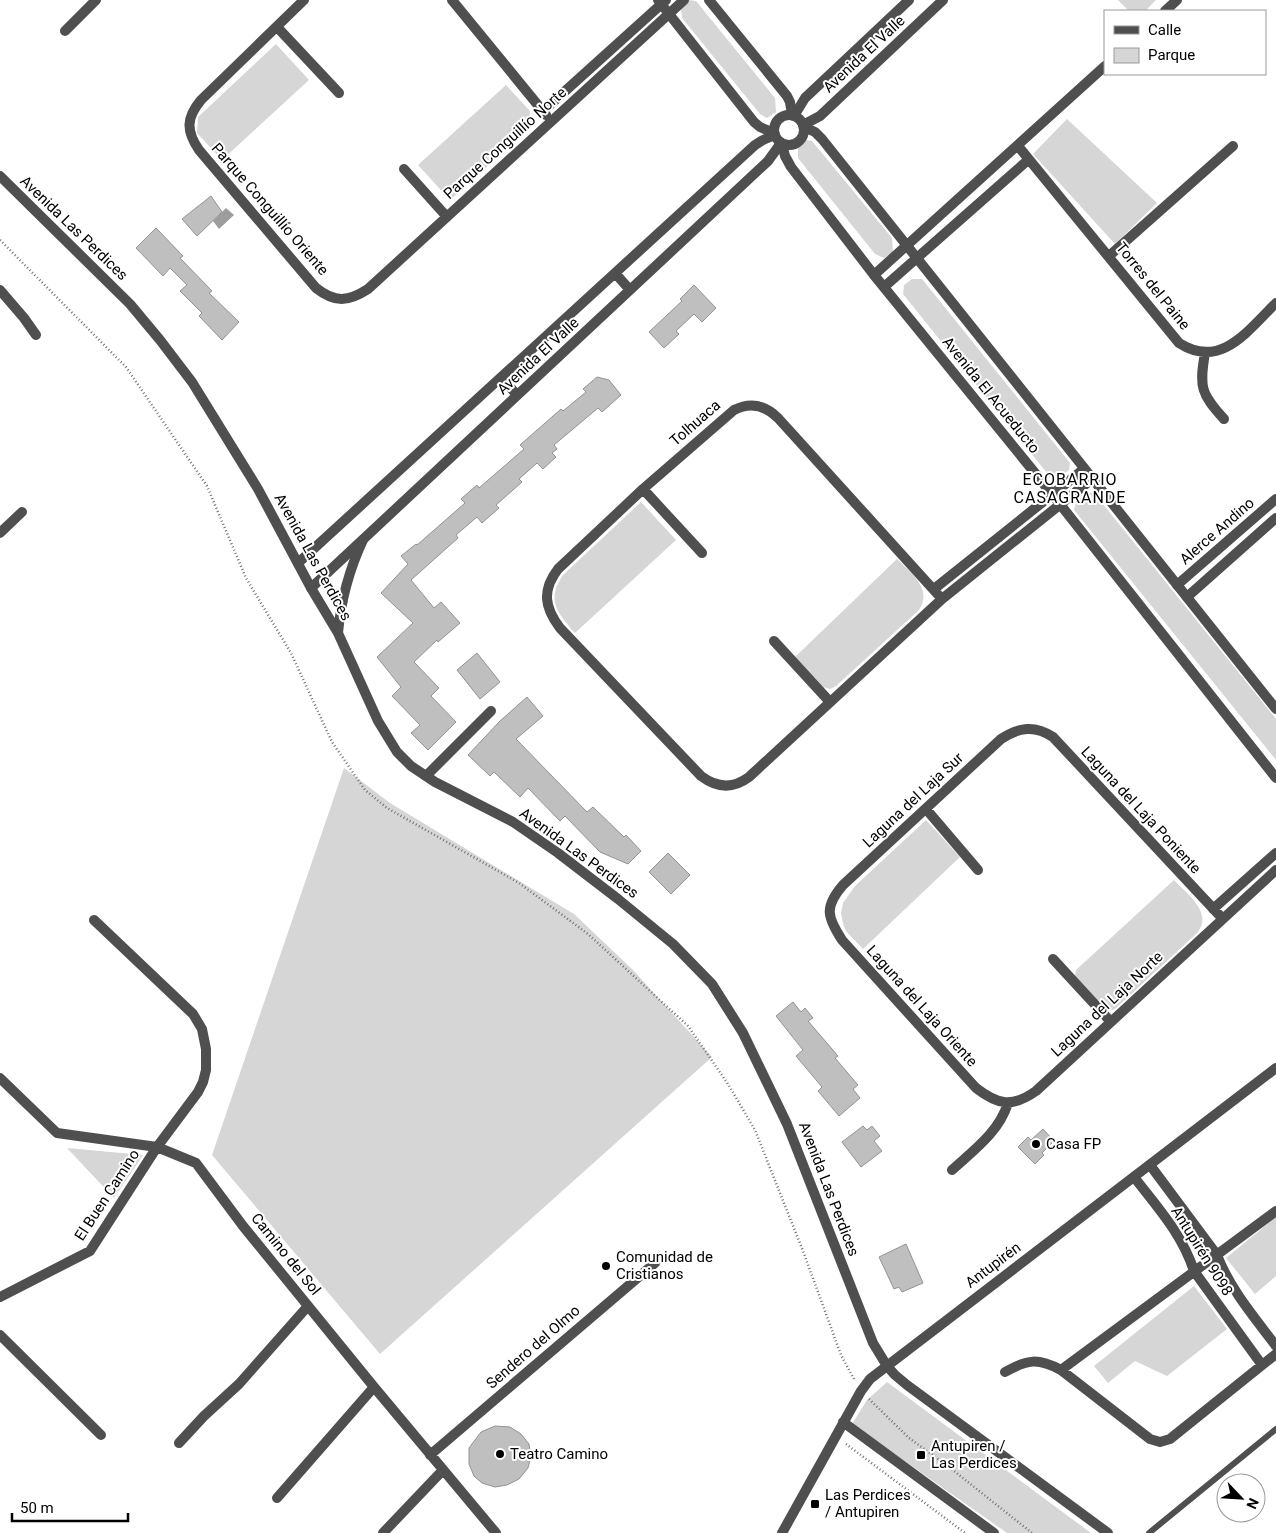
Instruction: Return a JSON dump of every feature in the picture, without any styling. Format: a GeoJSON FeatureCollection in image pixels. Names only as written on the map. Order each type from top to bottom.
{"type":"FeatureCollection","features":[{"type":"Feature","properties":{"kind":"street"},"geometry":{"type":"LineString","coordinates":[[65,31],[96,0]]}},
{"type":"Feature","properties":{"kind":"street"},"geometry":{"type":"LineString","coordinates":[[304,0],[277,27],[339,94]]}},
{"type":"Feature","properties":{"kind":"street"},"geometry":{"type":"LineString","coordinates":[[452,0],[552,121]]}},
{"type":"Feature","properties":{"kind":"street","name":"Parque Conguillío Norte"},"geometry":{"type":"LineString","coordinates":[[342,300],[356,297],[368,289],[684,0]]}},
{"type":"Feature","properties":{"kind":"street"},"geometry":{"type":"LineString","coordinates":[[709,0],[787,96],[792,106],[793,116]]}},
{"type":"Feature","properties":{"kind":"street","name":"Avenida El Valle"},"geometry":{"type":"LineString","coordinates":[[793,116],[805,98],[909,0]]}},
{"type":"Feature","properties":{"kind":"street","name":"Avenida El Valle"},"geometry":{"type":"LineString","coordinates":[[804,126],[820,116],[943,0]]}},
{"type":"Feature","properties":{"kind":"street"},"geometry":{"type":"LineString","coordinates":[[1166,10],[1177,0]]}},
{"type":"Feature","properties":{"kind":"street"},"geometry":{"type":"LineString","coordinates":[[661,1],[669,14],[754,122],[778,139],[789,145],[800,141],[803,134],[804,126],[800,119],[793,116],[785,116],[778,119],[774,126],[778,139]]}},
{"type":"Feature","properties":{"kind":"street","name":"Parque Conguillío Norte"},"geometry":{"type":"LineString","coordinates":[[543,111],[661,1]]}},
{"type":"Feature","properties":{"kind":"street","name":"Parque Conguillío Oriente"},"geometry":{"type":"LineString","coordinates":[[277,27],[200,100],[192,112],[189,124],[192,138],[199,150],[310,280],[324,294],[342,300]]}},
{"type":"Feature","properties":{"kind":"street"},"geometry":{"type":"LineString","coordinates":[[874,275],[1104,67]]}},
{"type":"Feature","properties":{"kind":"street","name":"Avenida El Acueducto"},"geometry":{"type":"LineString","coordinates":[[804,126],[822,139],[1276,709]]}},
{"type":"Feature","properties":{"kind":"street","name":"Avenida El Valle"},"geometry":{"type":"LineString","coordinates":[[298,563],[759,142],[778,139]]}},
{"type":"Feature","properties":{"kind":"street","name":"Avenida El Valle"},"geometry":{"type":"LineString","coordinates":[[311,588],[768,161],[778,139]]}},
{"type":"Feature","properties":{"kind":"street","name":"Avenida El Acueducto"},"geometry":{"type":"LineString","coordinates":[[778,139],[790,167],[874,275],[1052,494],[1276,778]]}},
{"type":"Feature","properties":{"kind":"street","name":"Torres del Paine"},"geometry":{"type":"LineString","coordinates":[[1018,146],[1179,342],[1188,349],[1205,353]]}},
{"type":"Feature","properties":{"kind":"street"},"geometry":{"type":"LineString","coordinates":[[1109,256],[1233,146]]}},
{"type":"Feature","properties":{"kind":"street"},"geometry":{"type":"LineString","coordinates":[[884,287],[1028,160]]}},
{"type":"Feature","properties":{"kind":"street"},"geometry":{"type":"LineString","coordinates":[[404,169],[447,217]]}},
{"type":"Feature","properties":{"kind":"street","name":"Avenida Las Perdices"},"geometry":{"type":"LineString","coordinates":[[0,176],[115,289],[160,340],[206,404],[258,489],[311,588],[338,633],[384,733],[404,759],[426,776],[532,834],[618,899],[673,944],[712,984],[743,1033],[787,1124],[874,1343],[887,1366],[907,1385],[1108,1533]]}},
{"type":"Feature","properties":{"kind":"street"},"geometry":{"type":"LineString","coordinates":[[616,273],[630,290]]}},
{"type":"Feature","properties":{"kind":"street"},"geometry":{"type":"LineString","coordinates":[[0,290],[36,334]]}},
{"type":"Feature","properties":{"kind":"street"},"geometry":{"type":"LineString","coordinates":[[1224,420],[1205,395],[1201,384],[1205,353],[1217,352],[1233,344],[1276,303]]}},
{"type":"Feature","properties":{"kind":"street"},"geometry":{"type":"LineString","coordinates":[[502,378],[517,395]]}},
{"type":"Feature","properties":{"kind":"street","name":"Tolhuaca"},"geometry":{"type":"LineString","coordinates":[[748,405],[758,406],[773,413],[934,589],[942,599],[744,781],[733,786],[713,785],[701,776],[560,628],[547,607],[547,591],[553,576],[643,489],[734,410],[748,405]]}},
{"type":"Feature","properties":{"kind":"street"},"geometry":{"type":"LineString","coordinates":[[934,589],[1084,469]]}},
{"type":"Feature","properties":{"kind":"street"},"geometry":{"type":"LineString","coordinates":[[942,599],[1092,479]]}},
{"type":"Feature","properties":{"kind":"street"},"geometry":{"type":"LineString","coordinates":[[643,489],[702,553]]}},
{"type":"Feature","properties":{"kind":"street","name":"Alerce Andino"},"geometry":{"type":"LineString","coordinates":[[1177,585],[1276,499]]}},
{"type":"Feature","properties":{"kind":"street"},"geometry":{"type":"LineString","coordinates":[[0,533],[22,512]]}},
{"type":"Feature","properties":{"kind":"street","name":"Alerce Andino"},"geometry":{"type":"LineString","coordinates":[[1187,597],[1276,518]]}},
{"type":"Feature","properties":{"kind":"street"},"geometry":{"type":"LineString","coordinates":[[338,633],[345,585],[363,540]]}},
{"type":"Feature","properties":{"kind":"street"},"geometry":{"type":"LineString","coordinates":[[774,641],[830,702]]}},
{"type":"Feature","properties":{"kind":"street"},"geometry":{"type":"LineString","coordinates":[[426,776],[491,711]]}},
{"type":"Feature","properties":{"kind":"street","name":"Laguna del Laja Sur"},"geometry":{"type":"LineString","coordinates":[[829,914],[832,900],[843,885],[1002,739],[1014,731],[1034,728]]}},
{"type":"Feature","properties":{"kind":"street","name":"Laguna del Laja Poniente"},"geometry":{"type":"LineString","coordinates":[[1034,728],[1053,737],[1222,918]]}},
{"type":"Feature","properties":{"kind":"street"},"geometry":{"type":"LineString","coordinates":[[926,809],[978,870]]}},
{"type":"Feature","properties":{"kind":"street"},"geometry":{"type":"LineString","coordinates":[[1213,909],[1276,854]]}},
{"type":"Feature","properties":{"kind":"street","name":"Laguna del Laja Norte"},"geometry":{"type":"LineString","coordinates":[[1008,1103],[1020,1101],[1036,1091],[1276,870]]}},
{"type":"Feature","properties":{"kind":"street","name":"Laguna del Laja Oriente"},"geometry":{"type":"LineString","coordinates":[[829,914],[833,926],[842,940],[976,1088],[990,1098],[1008,1103]]}},
{"type":"Feature","properties":{"kind":"street","name":"El Buen Camino"},"geometry":{"type":"LineString","coordinates":[[0,1297],[90,1251],[157,1147],[198,1092],[206,1070],[206,1049],[202,1029],[193,1014],[94,920]]}},
{"type":"Feature","properties":{"kind":"street"},"geometry":{"type":"LineString","coordinates":[[1053,960],[1111,1022]]}},
{"type":"Feature","properties":{"kind":"street","name":"Antupirén"},"geometry":{"type":"LineString","coordinates":[[782,1533],[843,1422],[861,1391],[870,1380],[1276,1068]]}},
{"type":"Feature","properties":{"kind":"street","name":"Camino del Sol"},"geometry":{"type":"LineString","coordinates":[[0,1078],[57,1133],[157,1147],[196,1163],[243,1226],[374,1388],[496,1533]]}},
{"type":"Feature","properties":{"kind":"street"},"geometry":{"type":"LineString","coordinates":[[952,1170],[995,1130],[1008,1103]]}},
{"type":"Feature","properties":{"kind":"street","name":"Antupirén 9098"},"geometry":{"type":"LineString","coordinates":[[1150,1165],[1217,1254],[1233,1288],[1276,1346]]}},
{"type":"Feature","properties":{"kind":"street","name":"Antupirén 9098"},"geometry":{"type":"LineString","coordinates":[[1134,1177],[1179,1236],[1194,1272],[1262,1365]]}},
{"type":"Feature","properties":{"kind":"street","name":"Antupirén 9098"},"geometry":{"type":"LineString","coordinates":[[1217,1254],[1276,1211]]}},
{"type":"Feature","properties":{"kind":"street"},"geometry":{"type":"LineString","coordinates":[[1061,1370],[1217,1254]]}},
{"type":"Feature","properties":{"kind":"street","name":"Sendero del Olmo"},"geometry":{"type":"LineString","coordinates":[[430,1455],[655,1263]]}},
{"type":"Feature","properties":{"kind":"street"},"geometry":{"type":"LineString","coordinates":[[179,1443],[204,1416],[239,1384],[308,1306]]}},
{"type":"Feature","properties":{"kind":"street"},"geometry":{"type":"LineString","coordinates":[[0,1335],[101,1435]]}},
{"type":"Feature","properties":{"kind":"street"},"geometry":{"type":"LineString","coordinates":[[1006,1372],[1021,1362],[1045,1361],[1061,1370],[1150,1439],[1160,1442],[1170,1439],[1276,1354]]}},
{"type":"Feature","properties":{"kind":"street"},"geometry":{"type":"LineString","coordinates":[[278,1498],[374,1388]]}},
{"type":"Feature","properties":{"kind":"street"},"geometry":{"type":"LineString","coordinates":[[843,1422],[994,1533]]}},
{"type":"Feature","properties":{"kind":"street"},"geometry":{"type":"LineString","coordinates":[[384,1533],[443,1470]]}},
{"type":"Feature","properties":{"kind":"lane"},"geometry":{"type":"LineString","coordinates":[[1149,1533],[1276,1429]]}},
{"type":"Feature","properties":{"kind":"path"},"geometry":{"type":"LineString","coordinates":[[0,240],[126,367],[207,486],[246,578],[291,653],[332,742],[365,790],[387,808],[519,883],[588,934],[688,1026],[728,1084],[755,1130],[803,1251],[841,1355],[861,1391],[909,1438],[1032,1533]]}},
{"type":"Feature","properties":{"kind":"path"},"geometry":{"type":"LineString","coordinates":[[835,1436],[965,1533]]}},
{"type":"Feature","properties":{"kind":"green space"},"geometry":{"type":"Polygon","coordinates":[[[689,0],[696,1],[775,98],[776,112],[767,118],[760,114],[682,18],[681,8],[689,0]]]}},
{"type":"Feature","properties":{"kind":"green space"},"geometry":{"type":"Polygon","coordinates":[[[1118,0],[1156,0],[1146,10],[1128,10],[1118,0]]]}},
{"type":"Feature","properties":{"kind":"green space"},"geometry":{"type":"Polygon","coordinates":[[[276,44],[309,80],[222,160],[197,133],[198,117],[276,44]]]}},
{"type":"Feature","properties":{"kind":"green space"},"geometry":{"type":"Polygon","coordinates":[[[506,85],[530,111],[530,128],[450,200],[418,165],[506,85]]]}},
{"type":"Feature","properties":{"kind":"green space"},"geometry":{"type":"Polygon","coordinates":[[[1067,119],[1157,203],[1115,244],[1033,154],[1067,119]]]}},
{"type":"Feature","properties":{"kind":"green space"},"geometry":{"type":"Polygon","coordinates":[[[806,140],[812,141],[892,238],[893,252],[884,258],[875,254],[798,158],[798,148],[806,140]]]}},
{"type":"Feature","properties":{"kind":"green space"},"geometry":{"type":"Polygon","coordinates":[[[912,279],[922,279],[1070,463],[1069,470],[1059,479],[1051,478],[903,294],[904,285],[912,279]]]}},
{"type":"Feature","properties":{"kind":"green space"},"geometry":{"type":"Polygon","coordinates":[[[1086,492],[1094,493],[1276,719],[1276,760],[1074,510],[1078,496],[1086,492]]]}},
{"type":"Feature","properties":{"kind":"green space"},"geometry":{"type":"Polygon","coordinates":[[[641,502],[676,540],[575,633],[563,619],[556,606],[555,592],[558,584],[563,575],[641,502]]]}},
{"type":"Feature","properties":{"kind":"green space"},"geometry":{"type":"Polygon","coordinates":[[[897,559],[914,576],[922,588],[923,602],[919,610],[836,686],[830,689],[823,687],[795,657],[897,559]]]}},
{"type":"Feature","properties":{"kind":"green space"},"geometry":{"type":"Polygon","coordinates":[[[344,768],[390,803],[574,914],[633,970],[712,1057],[380,1354],[212,1155],[344,768]]]}},
{"type":"Feature","properties":{"kind":"green space"},"geometry":{"type":"Polygon","coordinates":[[[926,820],[960,857],[863,949],[846,931],[841,913],[843,903],[855,886],[926,820]]]}},
{"type":"Feature","properties":{"kind":"green space"},"geometry":{"type":"Polygon","coordinates":[[[1174,880],[1197,904],[1201,911],[1201,926],[1197,933],[1116,1008],[1106,1010],[1075,977],[1076,970],[1174,880]]]}},
{"type":"Feature","properties":{"kind":"green space"},"geometry":{"type":"Polygon","coordinates":[[[67,1148],[143,1155],[114,1198],[67,1148]]]}},
{"type":"Feature","properties":{"kind":"green space"},"geometry":{"type":"Polygon","coordinates":[[[1276,1217],[1276,1276],[1255,1294],[1226,1258],[1276,1217]]]}},
{"type":"Feature","properties":{"kind":"green space"},"geometry":{"type":"Polygon","coordinates":[[[1194,1286],[1227,1329],[1167,1376],[1135,1361],[1108,1383],[1094,1366],[1194,1286]]]}},
{"type":"Feature","properties":{"kind":"green space"},"geometry":{"type":"Polygon","coordinates":[[[887,1382],[1091,1533],[1007,1533],[852,1424],[867,1400],[887,1382]]]}},
{"type":"Feature","properties":{"kind":"shaded area"},"geometry":{"type":"Polygon","coordinates":[[[226,208],[234,215],[219,229],[213,221],[226,208]]]}},
{"type":"Feature","properties":{"kind":"building"},"geometry":{"type":"Polygon","coordinates":[[[211,196],[222,212],[197,236],[182,219],[211,196]]]}},
{"type":"Feature","properties":{"kind":"building"},"geometry":{"type":"Polygon","coordinates":[[[156,228],[183,256],[180,258],[212,291],[209,293],[239,322],[222,340],[199,316],[202,313],[180,291],[187,285],[170,268],[163,276],[136,248],[156,228]]]}},
{"type":"Feature","properties":{"kind":"building"},"geometry":{"type":"Polygon","coordinates":[[[694,285],[716,308],[702,322],[694,314],[676,331],[679,334],[664,348],[649,332],[682,301],[680,299],[694,285]]]}},
{"type":"Feature","properties":{"kind":"building"},"geometry":{"type":"Polygon","coordinates":[[[597,377],[609,380],[621,395],[602,412],[598,408],[554,445],[557,449],[552,453],[556,457],[543,469],[537,463],[519,479],[522,482],[496,505],[499,508],[482,523],[477,517],[456,535],[458,538],[411,580],[434,608],[441,602],[460,623],[438,642],[437,640],[414,662],[439,688],[431,696],[456,722],[428,750],[411,733],[420,725],[392,696],[401,687],[377,657],[413,623],[381,593],[408,564],[401,556],[417,545],[465,503],[461,499],[477,485],[479,488],[524,449],[520,445],[561,409],[563,411],[586,392],[583,389],[597,377]]]}},
{"type":"Feature","properties":{"kind":"building"},"geometry":{"type":"Polygon","coordinates":[[[477,653],[500,682],[480,699],[457,670],[477,653]]]}},
{"type":"Feature","properties":{"kind":"building"},"geometry":{"type":"Polygon","coordinates":[[[527,697],[543,716],[516,739],[587,812],[593,807],[624,837],[626,835],[641,851],[628,864],[600,852],[565,816],[560,821],[528,788],[520,797],[494,772],[490,776],[468,755],[500,721],[527,697]]]}},
{"type":"Feature","properties":{"kind":"building"},"geometry":{"type":"Polygon","coordinates":[[[668,853],[690,875],[671,894],[649,872],[668,853]]]}},
{"type":"Feature","properties":{"kind":"building"},"geometry":{"type":"Polygon","coordinates":[[[793,1002],[801,1012],[805,1008],[813,1018],[808,1021],[838,1056],[835,1058],[858,1085],[853,1089],[860,1098],[839,1116],[818,1091],[822,1087],[796,1056],[803,1050],[776,1016],[793,1002]]]}},
{"type":"Feature","properties":{"kind":"building"},"geometry":{"type":"Polygon","coordinates":[[[863,1126],[867,1130],[872,1126],[880,1136],[874,1141],[882,1151],[861,1167],[842,1142],[863,1126]]]}},
{"type":"Feature","properties":{"kind":"building","name":"Casa FP"},"geometry":{"type":"Polygon","coordinates":[[[1043,1129],[1054,1141],[1042,1153],[1044,1155],[1035,1164],[1018,1147],[1028,1137],[1031,1140],[1043,1129]]]}},
{"type":"Feature","properties":{"kind":"building"},"geometry":{"type":"Polygon","coordinates":[[[906,1244],[923,1283],[902,1292],[899,1287],[894,1289],[879,1257],[906,1244]]]}},
{"type":"Feature","properties":{"kind":"building"},"geometry":{"type":"Polygon","coordinates":[[[495,1426],[510,1427],[521,1434],[529,1444],[531,1456],[528,1468],[519,1479],[507,1485],[495,1487],[482,1483],[474,1476],[469,1464],[469,1448],[481,1432],[495,1426]]]}},
{"type":"Feature","properties":{"kind":"place","name":"Casa FP"},"geometry":{"type":"Point","coordinates":[1036,1144]}},
{"type":"Feature","properties":{"kind":"place","name":"Comunidad de Cristianos"},"geometry":{"type":"Point","coordinates":[606,1266]}},
{"type":"Feature","properties":{"kind":"place","name":"Teatro Camino"},"geometry":{"type":"Point","coordinates":[500,1454]}},
{"type":"Feature","properties":{"kind":"place","name":"Antupiren / Las Perdices"},"geometry":{"type":"Point","coordinates":[921,1455]}},
{"type":"Feature","properties":{"kind":"place","name":"Las Perdices / Antupiren"},"geometry":{"type":"Point","coordinates":[815,1504]}},
{"type":"Feature","properties":{"kind":"district","name":"ECOBARRIO CASAGRANDE"},"geometry":{"type":"Point","coordinates":[1070,488]}}]}
